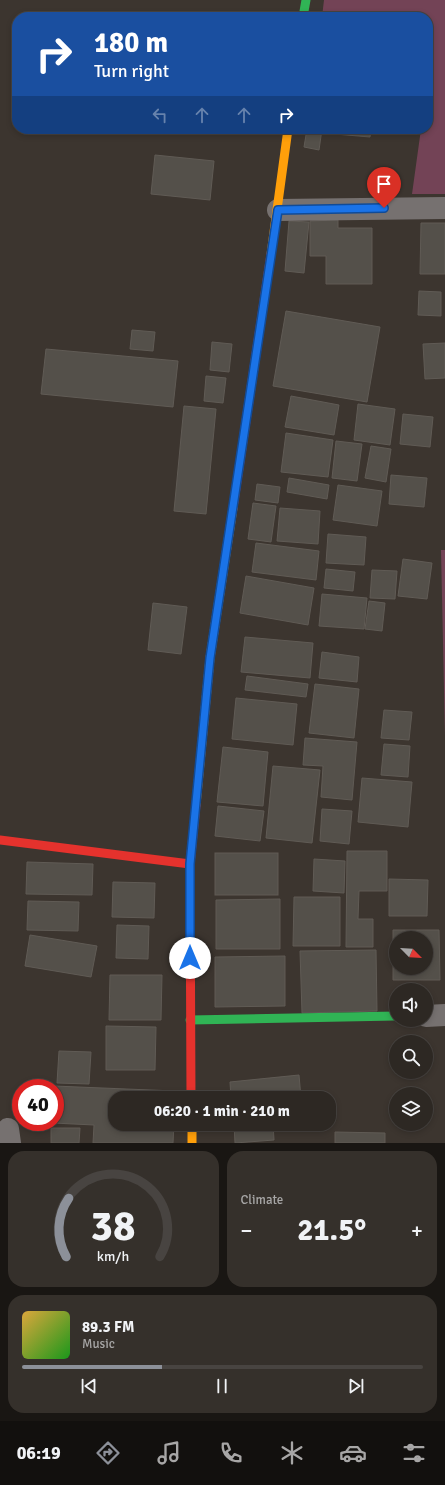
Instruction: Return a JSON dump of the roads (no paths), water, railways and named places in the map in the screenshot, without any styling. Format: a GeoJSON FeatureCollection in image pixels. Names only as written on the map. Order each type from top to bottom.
{"type":"FeatureCollection","features":[{"type":"Feature","properties":{"kind":"street"},"geometry":{"type":"LineString","coordinates":[[304,12],[306,0]]}},
{"type":"Feature","properties":{"kind":"street"},"geometry":{"type":"LineString","coordinates":[[191,1091],[190,864],[210,658],[278,210],[287,134]]}},
{"type":"Feature","properties":{"kind":"street"},"geometry":{"type":"LineString","coordinates":[[278,210],[445,208]]}},
{"type":"Feature","properties":{"kind":"street"},"geometry":{"type":"LineString","coordinates":[[0,840],[190,864]]}},
{"type":"Feature","properties":{"kind":"street"},"geometry":{"type":"LineString","coordinates":[[433,1016],[445,1015]]}},
{"type":"Feature","properties":{"kind":"street"},"geometry":{"type":"LineString","coordinates":[[190,1020],[389,1016]]}},
{"type":"Feature","properties":{"kind":"street"},"geometry":{"type":"LineString","coordinates":[[192,1131],[192,1143]]}}]}
